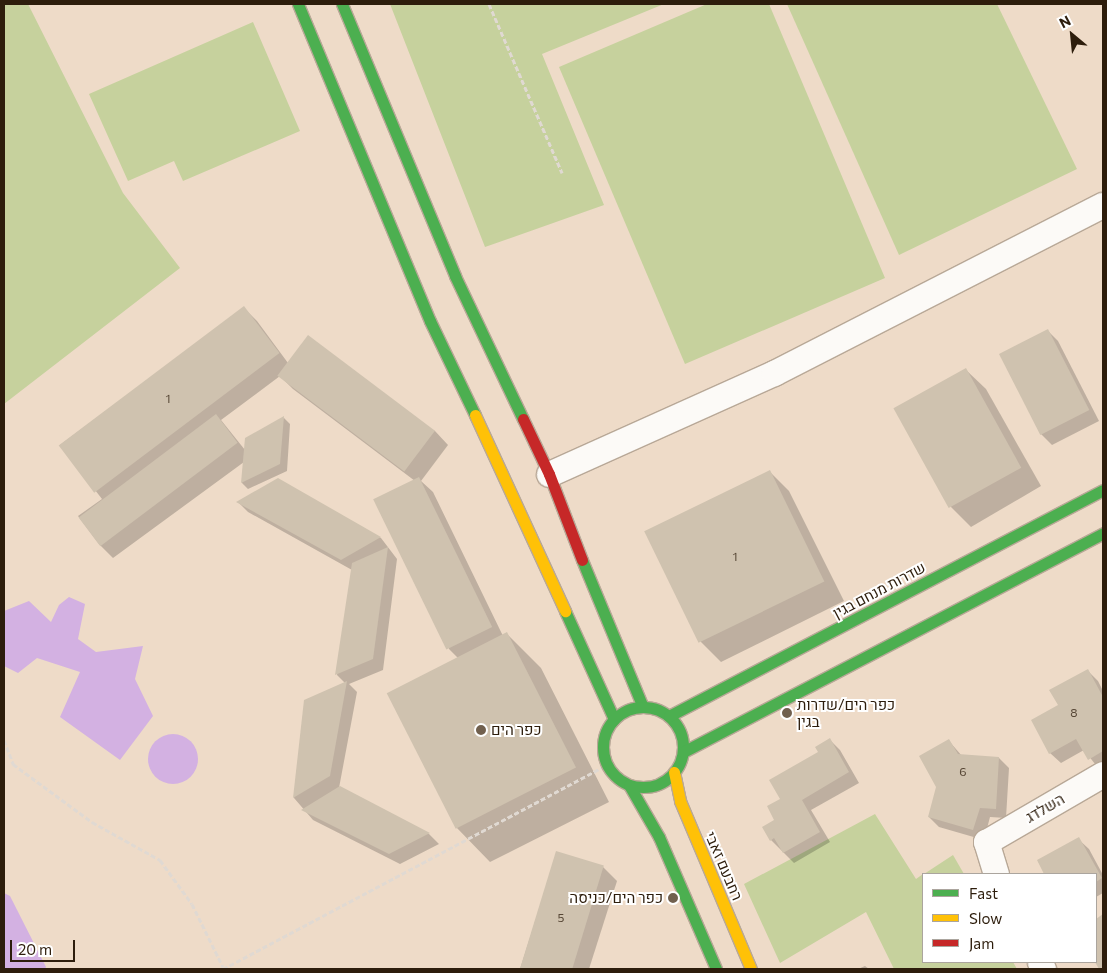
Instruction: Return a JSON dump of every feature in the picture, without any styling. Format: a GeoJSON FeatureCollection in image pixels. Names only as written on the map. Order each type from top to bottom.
{"type":"FeatureCollection","features":[{"type":"Feature","properties":{"kind":"street"},"geometry":{"type":"LineString","coordinates":[[298,4],[430,322],[509,486],[614,719]]}},
{"type":"Feature","properties":{"kind":"street"},"geometry":{"type":"LineString","coordinates":[[342,4],[455,276],[549,474],[595,594],[643,707]]}},
{"type":"Feature","properties":{"kind":"street"},"geometry":{"type":"LineString","coordinates":[[549,474],[774,373],[1103,205]]}},
{"type":"Feature","properties":{"kind":"street","name":"שדרות מנחם בגין"},"geometry":{"type":"LineString","coordinates":[[669,716],[1103,490]]}},
{"type":"Feature","properties":{"kind":"street"},"geometry":{"type":"LineString","coordinates":[[683,752],[1103,533]]}},
{"type":"Feature","properties":{"kind":"street"},"geometry":{"type":"LineString","coordinates":[[643,707],[657,709],[669,716],[677,726],[682,739],[683,752],[674,772],[657,785],[646,787],[629,784],[614,775],[606,765],[603,741],[607,729],[622,712],[643,707]]}},
{"type":"Feature","properties":{"kind":"street","name":"רחבעם זאבי"},"geometry":{"type":"LineString","coordinates":[[674,772],[680,801],[751,969]]}},
{"type":"Feature","properties":{"kind":"street","name":"השלדג"},"geometry":{"type":"LineString","coordinates":[[996,873],[986,842],[1103,774]]}},
{"type":"Feature","properties":{"kind":"street"},"geometry":{"type":"LineString","coordinates":[[629,784],[659,837],[716,969]]}},
{"type":"Feature","properties":{"kind":"path"},"geometry":{"type":"LineString","coordinates":[[490,4],[562,173]]}},
{"type":"Feature","properties":{"kind":"path"},"geometry":{"type":"LineString","coordinates":[[4,740],[13,764],[92,822],[160,860],[192,904],[223,968],[606,765]]}},
{"type":"Feature","properties":{"kind":"green space"},"geometry":{"type":"Polygon","coordinates":[[[4,4],[28,4],[123,193],[180,268],[4,404],[4,4]]]}},
{"type":"Feature","properties":{"kind":"green space"},"geometry":{"type":"Polygon","coordinates":[[[390,4],[664,4],[542,54],[604,205],[485,247],[390,4]]]}},
{"type":"Feature","properties":{"kind":"green space"},"geometry":{"type":"Polygon","coordinates":[[[707,4],[769,4],[885,278],[685,364],[559,67],[707,4]]]}},
{"type":"Feature","properties":{"kind":"green space"},"geometry":{"type":"Polygon","coordinates":[[[787,4],[997,4],[1077,169],[899,255],[787,4]]]}},
{"type":"Feature","properties":{"kind":"green space"},"geometry":{"type":"Polygon","coordinates":[[[253,22],[300,131],[183,181],[174,161],[128,181],[89,94],[253,22]]]}},
{"type":"Feature","properties":{"kind":"green space"},"geometry":{"type":"Polygon","coordinates":[[[875,814],[916,879],[922,875],[922,963],[1014,963],[1017,969],[894,969],[866,912],[780,963],[744,884],[875,814]]]}},
{"type":"Feature","properties":{"kind":"green space"},"geometry":{"type":"Polygon","coordinates":[[[953,855],[963,873],[926,873],[953,855]]]}},
{"type":"Feature","properties":{"kind":"shaded area"},"geometry":{"type":"Polygon","coordinates":[[[69,597],[85,604],[78,639],[96,652],[143,646],[135,679],[153,716],[120,760],[60,717],[80,672],[37,658],[18,673],[4,666],[4,611],[29,601],[51,622],[59,605],[69,597]]]}},
{"type":"Feature","properties":{"kind":"shaded area"},"geometry":{"type":"Polygon","coordinates":[[[168,734],[178,734],[191,741],[198,754],[198,764],[191,777],[178,784],[168,784],[159,780],[152,773],[148,764],[148,754],[152,745],[159,738],[168,734]]]}},
{"type":"Feature","properties":{"kind":"shaded area"},"geometry":{"type":"Polygon","coordinates":[[[4,893],[10,896],[46,967],[45,969],[4,969],[4,893]]]}},
{"type":"Feature","properties":{"kind":"building"},"geometry":{"type":"Polygon","coordinates":[[[244,306],[280,353],[94,493],[59,446],[244,306]]]}},
{"type":"Feature","properties":{"kind":"building"},"geometry":{"type":"Polygon","coordinates":[[[1048,329],[1089,410],[1040,435],[999,354],[1048,329]]]}},
{"type":"Feature","properties":{"kind":"building"},"geometry":{"type":"Polygon","coordinates":[[[308,335],[435,431],[404,471],[277,376],[308,335]]]}},
{"type":"Feature","properties":{"kind":"building"},"geometry":{"type":"Polygon","coordinates":[[[966,368],[1021,468],[949,508],[893,408],[966,368]]]}},
{"type":"Feature","properties":{"kind":"building"},"geometry":{"type":"Polygon","coordinates":[[[216,414],[238,443],[100,546],[79,518],[216,414]]]}},
{"type":"Feature","properties":{"kind":"building"},"geometry":{"type":"Polygon","coordinates":[[[284,416],[280,464],[241,483],[245,438],[284,416]]]}},
{"type":"Feature","properties":{"kind":"building"},"geometry":{"type":"Polygon","coordinates":[[[770,470],[824,581],[699,643],[644,531],[770,470]]]}},
{"type":"Feature","properties":{"kind":"building"},"geometry":{"type":"Polygon","coordinates":[[[419,477],[492,627],[446,649],[373,499],[419,477]]]}},
{"type":"Feature","properties":{"kind":"building"},"geometry":{"type":"Polygon","coordinates":[[[278,478],[381,537],[341,560],[236,502],[278,478]]]}},
{"type":"Feature","properties":{"kind":"building"},"geometry":{"type":"Polygon","coordinates":[[[388,547],[373,659],[335,675],[352,563],[388,547]]]}},
{"type":"Feature","properties":{"kind":"building","name":"כפר הים"},"geometry":{"type":"Polygon","coordinates":[[[507,632],[576,767],[456,829],[387,693],[507,632]]]}},
{"type":"Feature","properties":{"kind":"building"},"geometry":{"type":"Polygon","coordinates":[[[1088,669],[1103,697],[1103,751],[1088,760],[1076,739],[1049,754],[1031,720],[1058,705],[1049,690],[1088,669]]]}},
{"type":"Feature","properties":{"kind":"building"},"geometry":{"type":"Polygon","coordinates":[[[347,681],[330,776],[293,798],[304,700],[347,681]]]}},
{"type":"Feature","properties":{"kind":"building"},"geometry":{"type":"Polygon","coordinates":[[[830,738],[849,772],[802,800],[820,832],[783,853],[774,838],[770,841],[762,827],[774,820],[767,806],[780,799],[769,780],[818,752],[815,747],[830,738]]]}},
{"type":"Feature","properties":{"kind":"building"},"geometry":{"type":"Polygon","coordinates":[[[949,739],[958,754],[999,757],[996,809],[980,808],[973,830],[928,817],[936,787],[919,756],[949,739]]]}},
{"type":"Feature","properties":{"kind":"building"},"geometry":{"type":"Polygon","coordinates":[[[340,786],[430,833],[389,854],[301,810],[340,786]]]}},
{"type":"Feature","properties":{"kind":"building"},"geometry":{"type":"Polygon","coordinates":[[[1079,837],[1102,878],[1097,881],[1097,873],[1044,873],[1037,860],[1079,837]]]}},
{"type":"Feature","properties":{"kind":"building"},"geometry":{"type":"Polygon","coordinates":[[[556,851],[604,866],[572,969],[520,969],[556,851]]]}},
{"type":"Feature","properties":{"kind":"building"},"geometry":{"type":"Polygon","coordinates":[[[1103,914],[1103,969],[1099,969],[1096,963],[1097,918],[1103,914]]]}},
{"type":"Feature","properties":{"kind":"traffic: fast"},"geometry":{"type":"LineString","coordinates":[[298,4],[430,321],[475,415]]}},
{"type":"Feature","properties":{"kind":"traffic: fast"},"geometry":{"type":"LineString","coordinates":[[342,4],[455,276],[523,419]]}},
{"type":"Feature","properties":{"kind":"traffic: fast"},"geometry":{"type":"LineString","coordinates":[[669,716],[1103,490]]}},
{"type":"Feature","properties":{"kind":"traffic: fast"},"geometry":{"type":"LineString","coordinates":[[683,752],[1103,533]]}},
{"type":"Feature","properties":{"kind":"traffic: fast"},"geometry":{"type":"LineString","coordinates":[[582,560],[643,707]]}},
{"type":"Feature","properties":{"kind":"traffic: fast"},"geometry":{"type":"LineString","coordinates":[[565,611],[614,719]]}},
{"type":"Feature","properties":{"kind":"traffic: fast"},"geometry":{"type":"LineString","coordinates":[[643,707],[658,710],[671,719],[680,732],[683,747],[680,762],[671,775],[658,784],[643,787],[628,784],[615,775],[606,762],[603,747],[606,732],[615,719],[628,710],[643,707]]}},
{"type":"Feature","properties":{"kind":"traffic: fast"},"geometry":{"type":"LineString","coordinates":[[629,785],[659,837],[716,969]]}},
{"type":"Feature","properties":{"kind":"traffic: slow"},"geometry":{"type":"LineString","coordinates":[[475,415],[565,611]]}},
{"type":"Feature","properties":{"kind":"traffic: slow"},"geometry":{"type":"LineString","coordinates":[[674,772],[680,801],[751,969]]}},
{"type":"Feature","properties":{"kind":"traffic: jam"},"geometry":{"type":"LineString","coordinates":[[523,419],[549,474],[582,560]]}},
{"type":"Feature","properties":{"kind":"place","name":"כפר הים/שדרות בגין"},"geometry":{"type":"Point","coordinates":[787,713]}},
{"type":"Feature","properties":{"kind":"place","name":"כפר הים"},"geometry":{"type":"Point","coordinates":[481,730]}},
{"type":"Feature","properties":{"kind":"place","name":"כפר הים/כניסה"},"geometry":{"type":"Point","coordinates":[673,898]}}]}
